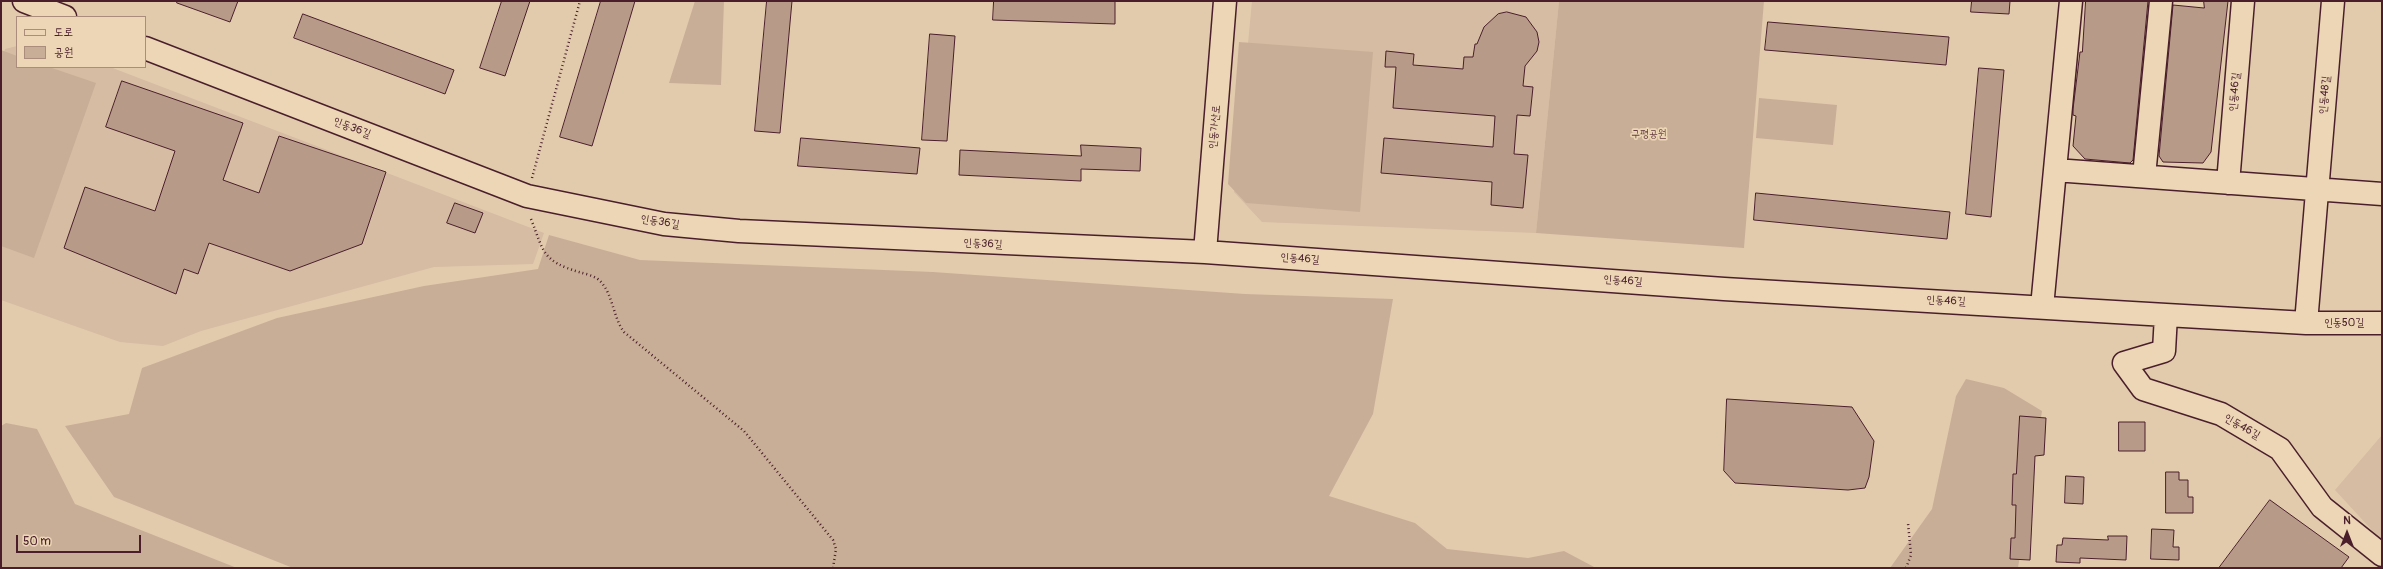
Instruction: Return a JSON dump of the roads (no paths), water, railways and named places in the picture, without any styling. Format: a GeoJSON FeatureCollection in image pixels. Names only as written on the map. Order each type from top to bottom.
{"type":"FeatureCollection","features":[{"type":"Feature","properties":{"kind":"street"},"geometry":{"type":"LineString","coordinates":[[24,1],[62,16]]}},
{"type":"Feature","properties":{"kind":"street","name":"인동가산로"},"geometry":{"type":"LineString","coordinates":[[1205,252],[1225,1]]}},
{"type":"Feature","properties":{"kind":"street"},"geometry":{"type":"LineString","coordinates":[[2042,307],[2071,1]]}},
{"type":"Feature","properties":{"kind":"street"},"geometry":{"type":"LineString","coordinates":[[2144,176],[2161,1]]}},
{"type":"Feature","properties":{"kind":"street","name":"인동46길"},"geometry":{"type":"LineString","coordinates":[[2228,182],[2243,1]]}},
{"type":"Feature","properties":{"kind":"street","name":"인동48길"},"geometry":{"type":"LineString","coordinates":[[2306,323],[2333,1]]}},
{"type":"Feature","properties":{"kind":"street","name":"인동36길"},"geometry":{"type":"LineString","coordinates":[[146,48],[527,196],[664,224],[739,231],[1205,252]]}},
{"type":"Feature","properties":{"kind":"street"},"geometry":{"type":"LineString","coordinates":[[2055,170],[2382,194]]}},
{"type":"Feature","properties":{"kind":"street","name":"인동46길"},"geometry":{"type":"LineString","coordinates":[[1205,252],[1716,288],[2306,323]]}},
{"type":"Feature","properties":{"kind":"street","name":"인동46길"},"geometry":{"type":"LineString","coordinates":[[2166,315],[2164,352],[2124,363],[2143,390],[2221,414],[2280,449],[2312,490],[2322,507],[2382,555]]}},
{"type":"Feature","properties":{"kind":"street","name":"인동50길"},"geometry":{"type":"LineString","coordinates":[[2306,323],[2382,324]]}},
{"type":"Feature","properties":{"kind":"park label","name":"구평공원"},"geometry":{"type":"Point","coordinates":[1649,134]}}]}
